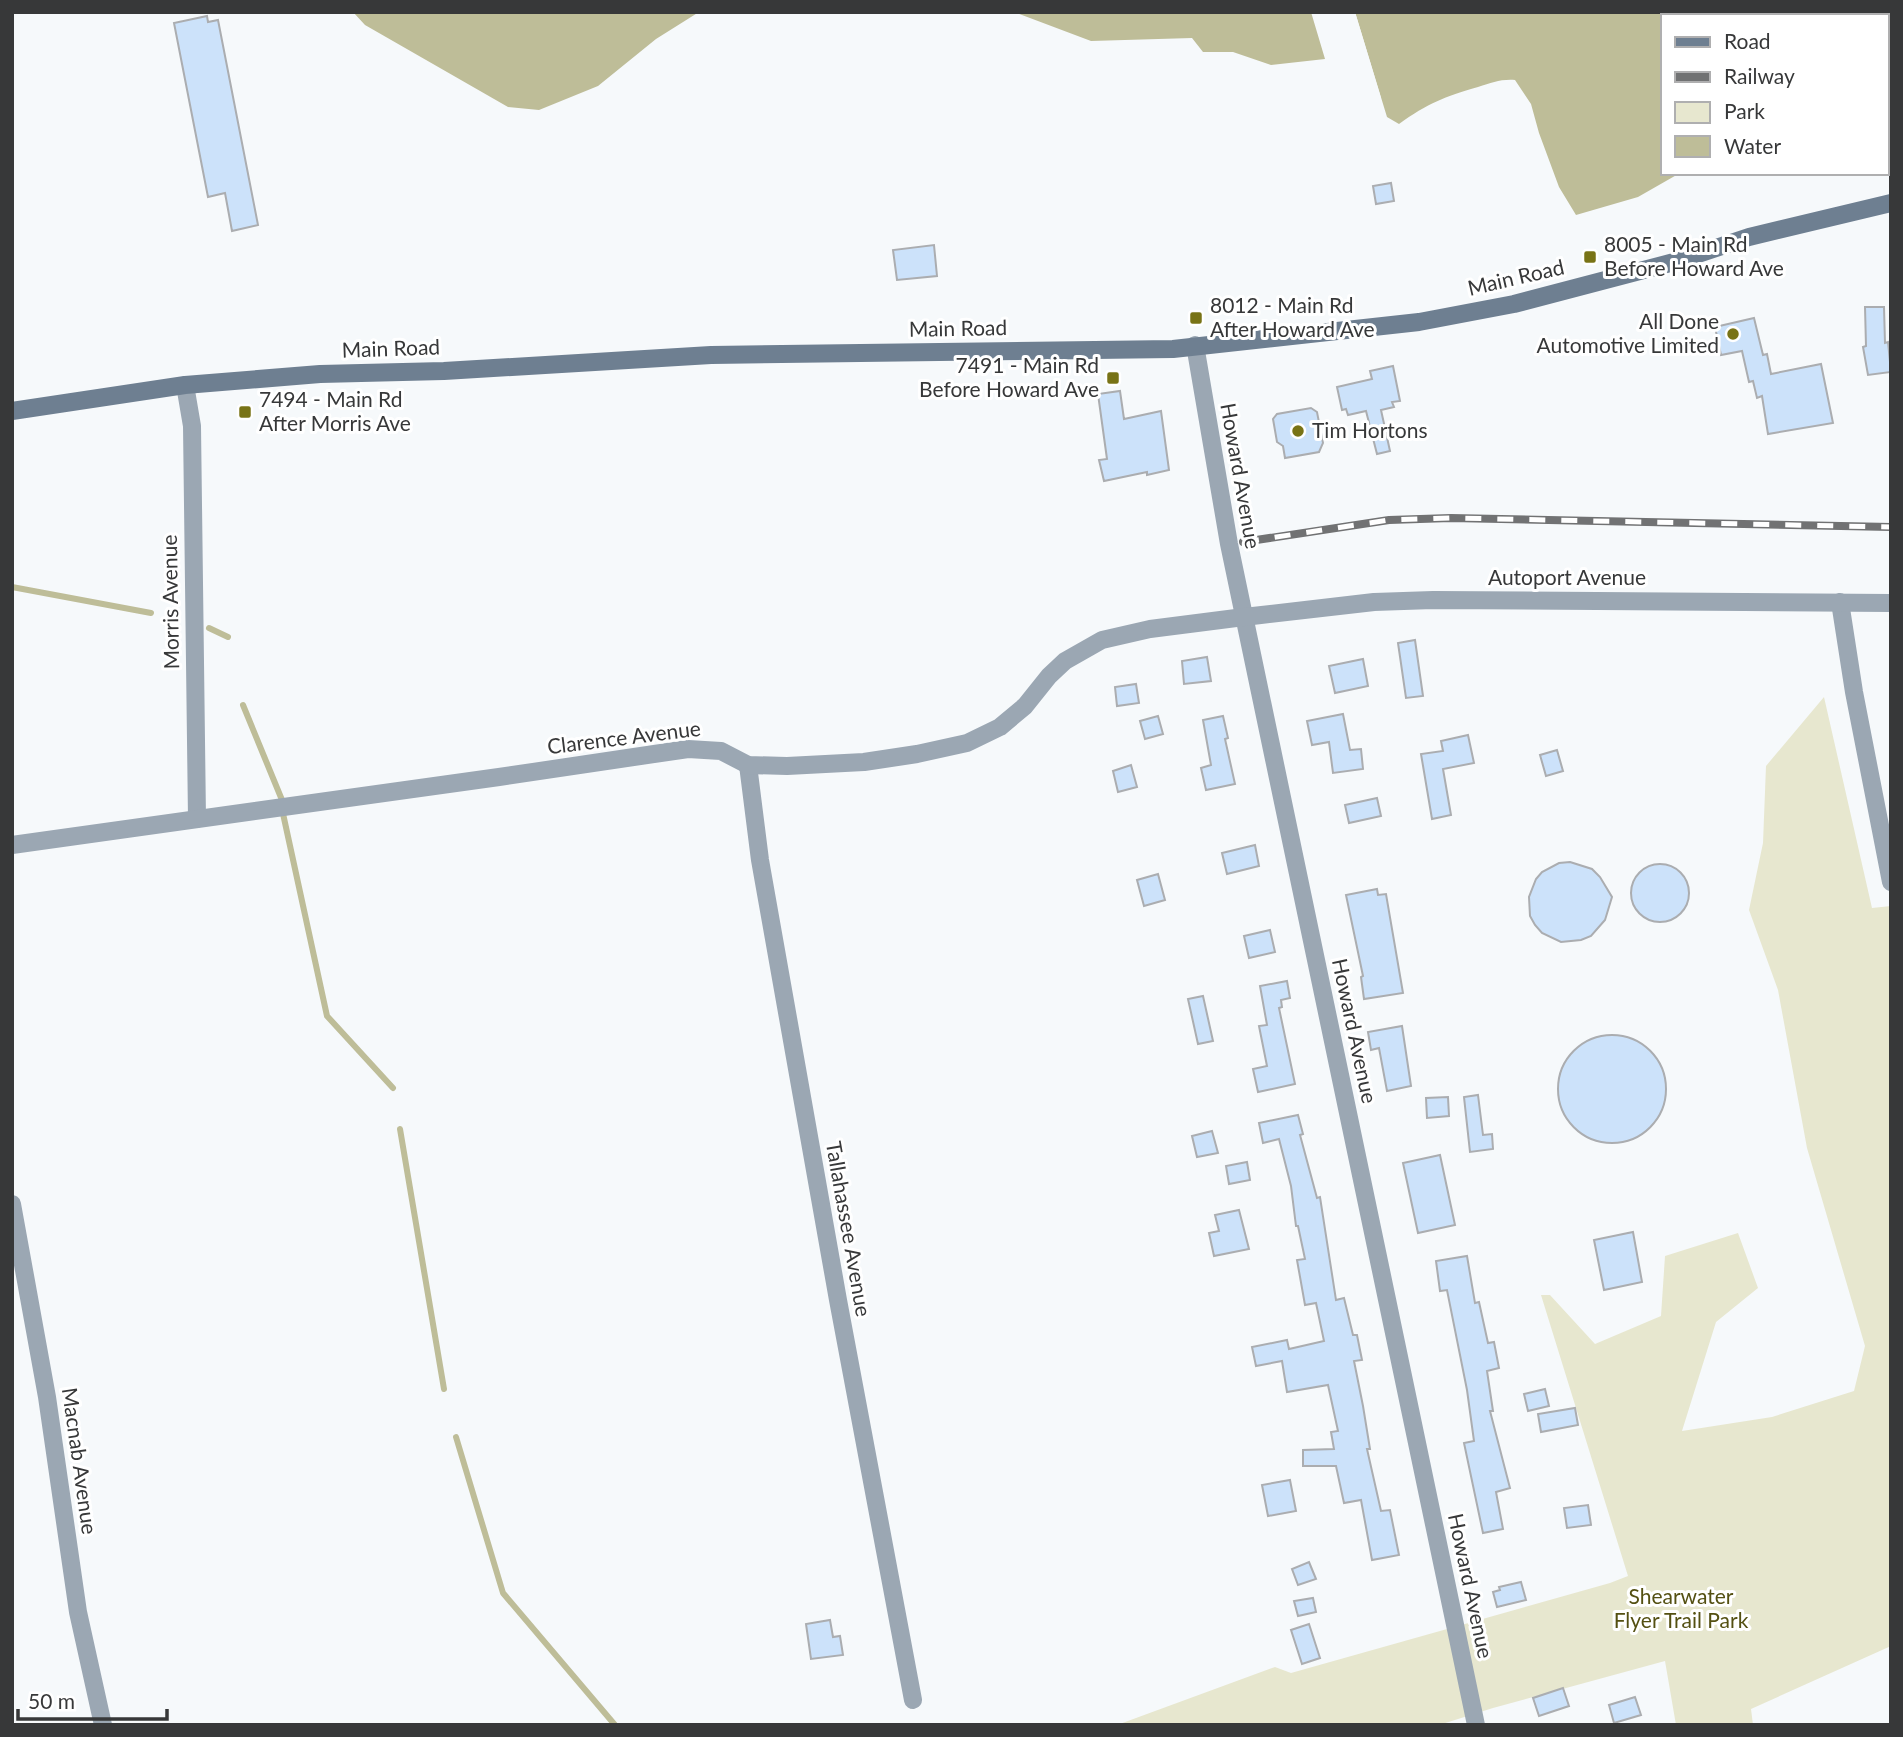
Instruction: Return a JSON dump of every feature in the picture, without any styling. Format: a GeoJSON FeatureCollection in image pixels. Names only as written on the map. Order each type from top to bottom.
{"type":"FeatureCollection","features":[{"type":"Feature","properties":{"kind":"main road","name":"Main Road"},"geometry":{"type":"LineString","coordinates":[[12,411],[184,385],[320,374],[444,371],[711,355],[1159,349],[1419,322],[1514,304],[1674,262],[1749,237],[1891,202]]}},
{"type":"Feature","properties":{"kind":"street","name":"Howard Avenue"},"geometry":{"type":"LineString","coordinates":[[1195,345],[1228,542],[1476,1725]]}},
{"type":"Feature","properties":{"kind":"street","name":"Morris Avenue"},"geometry":{"type":"LineString","coordinates":[[184,385],[192,426],[197,819]]}},
{"type":"Feature","properties":{"kind":"street","name":"Autoport Avenue"},"geometry":{"type":"LineString","coordinates":[[1244,617],[1374,603],[1433,600],[1891,603]]}},
{"type":"Feature","properties":{"kind":"street"},"geometry":{"type":"LineString","coordinates":[[1840,602],[1854,692],[1891,882]]}},
{"type":"Feature","properties":{"kind":"street","name":"Clarence Avenue"},"geometry":{"type":"LineString","coordinates":[[12,845],[688,748],[721,751],[748,765],[864,762],[917,754],[960,745],[988,734],[1025,706],[1065,661],[1102,640],[1150,629],[1244,617]]}},
{"type":"Feature","properties":{"kind":"street","name":"Tallahassee Avenue"},"geometry":{"type":"LineString","coordinates":[[748,765],[760,860],[838,1300],[913,1700]]}},
{"type":"Feature","properties":{"kind":"street","name":"Macnab Avenue"},"geometry":{"type":"LineString","coordinates":[[12,1204],[47,1398],[78,1612],[103,1725]]}},
{"type":"Feature","properties":{"kind":"green space","name":"Shearwater Flyer Trail Park"},"geometry":{"type":"Polygon","coordinates":[[[1824,697],[1872,908],[1891,906],[1891,1646],[1751,1709],[1753,1725],[1676,1725],[1665,1661],[1439,1725],[1117,1725],[1275,1667],[1291,1673],[1628,1576],[1541,1295],[1550,1295],[1595,1344],[1661,1316],[1665,1256],[1738,1233],[1758,1288],[1716,1322],[1682,1431],[1772,1417],[1854,1391],[1865,1346],[1807,1148],[1778,990],[1749,910],[1763,843],[1766,766],[1824,697]]]}},
{"type":"Feature","properties":{"kind":"water"},"geometry":{"type":"Polygon","coordinates":[[[353,12],[699,12],[656,39],[598,86],[539,110],[508,107],[365,25],[353,12]]]}},
{"type":"Feature","properties":{"kind":"water"},"geometry":{"type":"Polygon","coordinates":[[[1014,12],[1311,12],[1325,59],[1271,65],[1233,52],[1203,52],[1192,38],[1091,41],[1014,12]]]}},
{"type":"Feature","properties":{"kind":"water"},"geometry":{"type":"Polygon","coordinates":[[[1355,12],[1837,12],[1661,14],[1661,175],[1676,175],[1638,197],[1576,215],[1559,187],[1531,104],[1515,80],[1496,82],[1446,98],[1399,124],[1387,117],[1355,12]]]}},
{"type":"Feature","properties":{"kind":"pier"},"geometry":{"type":"Polygon","coordinates":[[[1351,12],[1355,12],[1381,98],[1377,99],[1351,12]]]}},
{"type":"Feature","properties":{"kind":"building"},"geometry":{"type":"Polygon","coordinates":[[[207,16],[208,22],[218,20],[258,225],[232,231],[225,193],[208,197],[174,23],[207,16]]]}},
{"type":"Feature","properties":{"kind":"building"},"geometry":{"type":"Polygon","coordinates":[[[1391,183],[1394,201],[1376,204],[1373,186],[1391,183]]]}},
{"type":"Feature","properties":{"kind":"building"},"geometry":{"type":"Polygon","coordinates":[[[934,245],[937,276],[897,280],[893,250],[934,245]]]}},
{"type":"Feature","properties":{"kind":"building"},"geometry":{"type":"Polygon","coordinates":[[[1865,307],[1884,307],[1885,343],[1888,342],[1891,372],[1868,375],[1863,347],[1866,346],[1865,307]]]}},
{"type":"Feature","properties":{"kind":"building"},"geometry":{"type":"Polygon","coordinates":[[[1754,318],[1763,355],[1767,354],[1771,374],[1821,364],[1833,423],[1768,434],[1762,396],[1757,398],[1753,381],[1749,382],[1742,351],[1721,355],[1715,327],[1754,318]]]}},
{"type":"Feature","properties":{"kind":"building"},"geometry":{"type":"Polygon","coordinates":[[[1393,366],[1400,401],[1392,402],[1394,407],[1381,410],[1390,451],[1377,454],[1366,411],[1348,415],[1346,409],[1342,410],[1337,387],[1372,379],[1370,371],[1393,366]]]}},
{"type":"Feature","properties":{"kind":"building"},"geometry":{"type":"Polygon","coordinates":[[[1120,391],[1124,419],[1161,411],[1169,470],[1104,481],[1099,460],[1107,459],[1098,394],[1120,391]]]}},
{"type":"Feature","properties":{"kind":"building","name":"Tim Hortons"},"geometry":{"type":"Polygon","coordinates":[[[1311,408],[1317,412],[1323,443],[1319,452],[1285,458],[1283,446],[1277,442],[1273,419],[1277,414],[1311,408]]]}},
{"type":"Feature","properties":{"kind":"building"},"geometry":{"type":"Polygon","coordinates":[[[1415,640],[1423,696],[1406,698],[1398,643],[1415,640]]]}},
{"type":"Feature","properties":{"kind":"building"},"geometry":{"type":"Polygon","coordinates":[[[1207,657],[1211,681],[1184,684],[1182,661],[1207,657]]]}},
{"type":"Feature","properties":{"kind":"building"},"geometry":{"type":"Polygon","coordinates":[[[1363,659],[1368,686],[1335,693],[1329,666],[1363,659]]]}},
{"type":"Feature","properties":{"kind":"building"},"geometry":{"type":"Polygon","coordinates":[[[1136,684],[1139,703],[1117,706],[1115,687],[1136,684]]]}},
{"type":"Feature","properties":{"kind":"building"},"geometry":{"type":"Polygon","coordinates":[[[1343,714],[1350,750],[1361,749],[1363,769],[1333,773],[1329,742],[1312,745],[1307,721],[1343,714]]]}},
{"type":"Feature","properties":{"kind":"building"},"geometry":{"type":"Polygon","coordinates":[[[1158,716],[1163,734],[1145,739],[1140,721],[1158,716]]]}},
{"type":"Feature","properties":{"kind":"building"},"geometry":{"type":"Polygon","coordinates":[[[1223,716],[1235,784],[1206,790],[1201,768],[1211,765],[1203,720],[1223,716]]]}},
{"type":"Feature","properties":{"kind":"building"},"geometry":{"type":"Polygon","coordinates":[[[1468,735],[1474,763],[1443,769],[1451,815],[1432,819],[1421,754],[1443,751],[1441,741],[1468,735]]]}},
{"type":"Feature","properties":{"kind":"building"},"geometry":{"type":"Polygon","coordinates":[[[1557,750],[1563,771],[1546,776],[1540,755],[1557,750]]]}},
{"type":"Feature","properties":{"kind":"building"},"geometry":{"type":"Polygon","coordinates":[[[1131,765],[1137,787],[1118,792],[1113,771],[1131,765]]]}},
{"type":"Feature","properties":{"kind":"building"},"geometry":{"type":"Polygon","coordinates":[[[1377,798],[1381,816],[1349,823],[1345,805],[1377,798]]]}},
{"type":"Feature","properties":{"kind":"building"},"geometry":{"type":"Polygon","coordinates":[[[1255,845],[1259,866],[1227,874],[1222,853],[1255,845]]]}},
{"type":"Feature","properties":{"kind":"building"},"geometry":{"type":"Polygon","coordinates":[[[1570,862],[1592,869],[1612,897],[1605,920],[1591,936],[1561,942],[1542,933],[1535,925],[1530,916],[1529,897],[1542,872],[1559,863],[1570,862]]]}},
{"type":"Feature","properties":{"kind":"building"},"geometry":{"type":"Polygon","coordinates":[[[1654,864],[1666,864],[1681,872],[1689,887],[1689,899],[1681,914],[1666,922],[1654,922],[1639,914],[1631,899],[1631,887],[1639,872],[1654,864]]]}},
{"type":"Feature","properties":{"kind":"building"},"geometry":{"type":"Polygon","coordinates":[[[1158,874],[1165,900],[1144,906],[1137,880],[1158,874]]]}},
{"type":"Feature","properties":{"kind":"building"},"geometry":{"type":"Polygon","coordinates":[[[1377,889],[1378,895],[1386,894],[1403,993],[1364,999],[1363,976],[1346,895],[1377,889]]]}},
{"type":"Feature","properties":{"kind":"building"},"geometry":{"type":"Polygon","coordinates":[[[1270,930],[1275,952],[1249,958],[1244,936],[1270,930]]]}},
{"type":"Feature","properties":{"kind":"building"},"geometry":{"type":"Polygon","coordinates":[[[1287,981],[1290,998],[1281,1000],[1282,1007],[1279,1008],[1295,1084],[1258,1092],[1253,1069],[1267,1066],[1259,1026],[1267,1025],[1260,986],[1287,981]]]}},
{"type":"Feature","properties":{"kind":"building"},"geometry":{"type":"Polygon","coordinates":[[[1203,996],[1213,1041],[1198,1044],[1188,999],[1203,996]]]}},
{"type":"Feature","properties":{"kind":"building"},"geometry":{"type":"Polygon","coordinates":[[[1402,1026],[1411,1086],[1387,1091],[1379,1048],[1371,1050],[1368,1032],[1402,1026]]]}},
{"type":"Feature","properties":{"kind":"building"},"geometry":{"type":"Polygon","coordinates":[[[1612,1035],[1633,1039],[1650,1051],[1662,1068],[1666,1089],[1662,1110],[1650,1127],[1633,1139],[1612,1143],[1591,1139],[1574,1127],[1562,1110],[1558,1089],[1562,1068],[1574,1051],[1591,1039],[1612,1035]]]}},
{"type":"Feature","properties":{"kind":"building"},"geometry":{"type":"Polygon","coordinates":[[[1478,1095],[1483,1135],[1492,1134],[1493,1149],[1470,1152],[1464,1097],[1478,1095]]]}},
{"type":"Feature","properties":{"kind":"building"},"geometry":{"type":"Polygon","coordinates":[[[1448,1097],[1449,1116],[1427,1118],[1426,1098],[1448,1097]]]}},
{"type":"Feature","properties":{"kind":"building"},"geometry":{"type":"Polygon","coordinates":[[[1298,1115],[1303,1134],[1300,1135],[1317,1198],[1320,1197],[1336,1300],[1344,1298],[1353,1335],[1357,1335],[1362,1360],[1354,1361],[1370,1449],[1367,1449],[1381,1511],[1390,1510],[1399,1555],[1372,1560],[1361,1500],[1344,1503],[1336,1466],[1303,1466],[1303,1450],[1334,1449],[1331,1432],[1338,1431],[1328,1385],[1287,1392],[1282,1361],[1256,1366],[1252,1347],[1287,1340],[1289,1349],[1324,1341],[1316,1303],[1305,1305],[1297,1260],[1305,1259],[1279,1139],[1263,1143],[1259,1123],[1298,1115]]]}},
{"type":"Feature","properties":{"kind":"building"},"geometry":{"type":"Polygon","coordinates":[[[1212,1131],[1218,1153],[1197,1157],[1192,1136],[1212,1131]]]}},
{"type":"Feature","properties":{"kind":"building"},"geometry":{"type":"Polygon","coordinates":[[[1440,1155],[1455,1225],[1418,1233],[1403,1163],[1440,1155]]]}},
{"type":"Feature","properties":{"kind":"building"},"geometry":{"type":"Polygon","coordinates":[[[1247,1162],[1250,1180],[1229,1184],[1226,1166],[1247,1162]]]}},
{"type":"Feature","properties":{"kind":"building"},"geometry":{"type":"Polygon","coordinates":[[[1239,1210],[1249,1249],[1214,1256],[1209,1233],[1219,1231],[1215,1215],[1239,1210]]]}},
{"type":"Feature","properties":{"kind":"building"},"geometry":{"type":"Polygon","coordinates":[[[1633,1232],[1642,1282],[1604,1290],[1594,1240],[1633,1232]]]}},
{"type":"Feature","properties":{"kind":"building"},"geometry":{"type":"Polygon","coordinates":[[[1467,1256],[1475,1303],[1479,1302],[1488,1343],[1494,1342],[1499,1368],[1487,1371],[1493,1411],[1490,1411],[1510,1488],[1496,1492],[1503,1529],[1483,1533],[1464,1443],[1474,1441],[1467,1390],[1447,1290],[1440,1291],[1436,1261],[1467,1256]]]}},
{"type":"Feature","properties":{"kind":"building"},"geometry":{"type":"Polygon","coordinates":[[[1545,1389],[1549,1406],[1528,1411],[1524,1394],[1545,1389]]]}},
{"type":"Feature","properties":{"kind":"building"},"geometry":{"type":"Polygon","coordinates":[[[1575,1408],[1578,1425],[1541,1432],[1538,1414],[1575,1408]]]}},
{"type":"Feature","properties":{"kind":"building"},"geometry":{"type":"Polygon","coordinates":[[[1290,1480],[1296,1511],[1268,1516],[1262,1485],[1290,1480]]]}},
{"type":"Feature","properties":{"kind":"building"},"geometry":{"type":"Polygon","coordinates":[[[1588,1505],[1591,1525],[1567,1528],[1564,1508],[1588,1505]]]}},
{"type":"Feature","properties":{"kind":"building"},"geometry":{"type":"Polygon","coordinates":[[[1309,1562],[1316,1579],[1298,1585],[1292,1569],[1309,1562]]]}},
{"type":"Feature","properties":{"kind":"building"},"geometry":{"type":"Polygon","coordinates":[[[1521,1582],[1526,1600],[1497,1607],[1493,1592],[1500,1590],[1499,1587],[1521,1582]]]}},
{"type":"Feature","properties":{"kind":"building"},"geometry":{"type":"Polygon","coordinates":[[[1313,1598],[1316,1612],[1298,1616],[1294,1601],[1313,1598]]]}},
{"type":"Feature","properties":{"kind":"building"},"geometry":{"type":"Polygon","coordinates":[[[830,1620],[833,1637],[840,1636],[843,1655],[811,1659],[806,1624],[830,1620]]]}},
{"type":"Feature","properties":{"kind":"building"},"geometry":{"type":"Polygon","coordinates":[[[1309,1624],[1320,1658],[1302,1664],[1291,1630],[1309,1624]]]}},
{"type":"Feature","properties":{"kind":"building"},"geometry":{"type":"Polygon","coordinates":[[[1563,1688],[1569,1706],[1539,1716],[1533,1698],[1563,1688]]]}},
{"type":"Feature","properties":{"kind":"building"},"geometry":{"type":"Polygon","coordinates":[[[1635,1697],[1641,1715],[1614,1723],[1609,1705],[1635,1697]]]}},
{"type":"Feature","properties":{"kind":"waterway"},"geometry":{"type":"LineString","coordinates":[[12,587],[151,613]]}},
{"type":"Feature","properties":{"kind":"waterway"},"geometry":{"type":"LineString","coordinates":[[209,628],[228,637]]}},
{"type":"Feature","properties":{"kind":"waterway"},"geometry":{"type":"LineString","coordinates":[[243,705],[282,800]]}},
{"type":"Feature","properties":{"kind":"waterway"},"geometry":{"type":"LineString","coordinates":[[282,809],[327,1016],[393,1088]]}},
{"type":"Feature","properties":{"kind":"waterway"},"geometry":{"type":"LineString","coordinates":[[400,1129],[444,1389]]}},
{"type":"Feature","properties":{"kind":"waterway"},"geometry":{"type":"LineString","coordinates":[[456,1437],[503,1593],[615,1725]]}},
{"type":"Feature","properties":{"kind":"railway"},"geometry":{"type":"LineString","coordinates":[[1243,542],[1389,520],[1451,518],[1891,527]]}},
{"type":"Feature","properties":{"kind":"place","name":"8005 - Main Rd Before Howard Ave"},"geometry":{"type":"Point","coordinates":[1590,257]}},
{"type":"Feature","properties":{"kind":"place","name":"8012 - Main Rd After Howard Ave"},"geometry":{"type":"Point","coordinates":[1196,318]}},
{"type":"Feature","properties":{"kind":"place","name":"All Done Automotive Limited"},"geometry":{"type":"Point","coordinates":[1733,334]}},
{"type":"Feature","properties":{"kind":"place","name":"7491 - Main Rd Before Howard Ave"},"geometry":{"type":"Point","coordinates":[1113,378]}},
{"type":"Feature","properties":{"kind":"place","name":"7494 - Main Rd After Morris Ave"},"geometry":{"type":"Point","coordinates":[245,412]}},
{"type":"Feature","properties":{"kind":"place","name":"Tim Hortons"},"geometry":{"type":"Point","coordinates":[1298,431]}}]}
